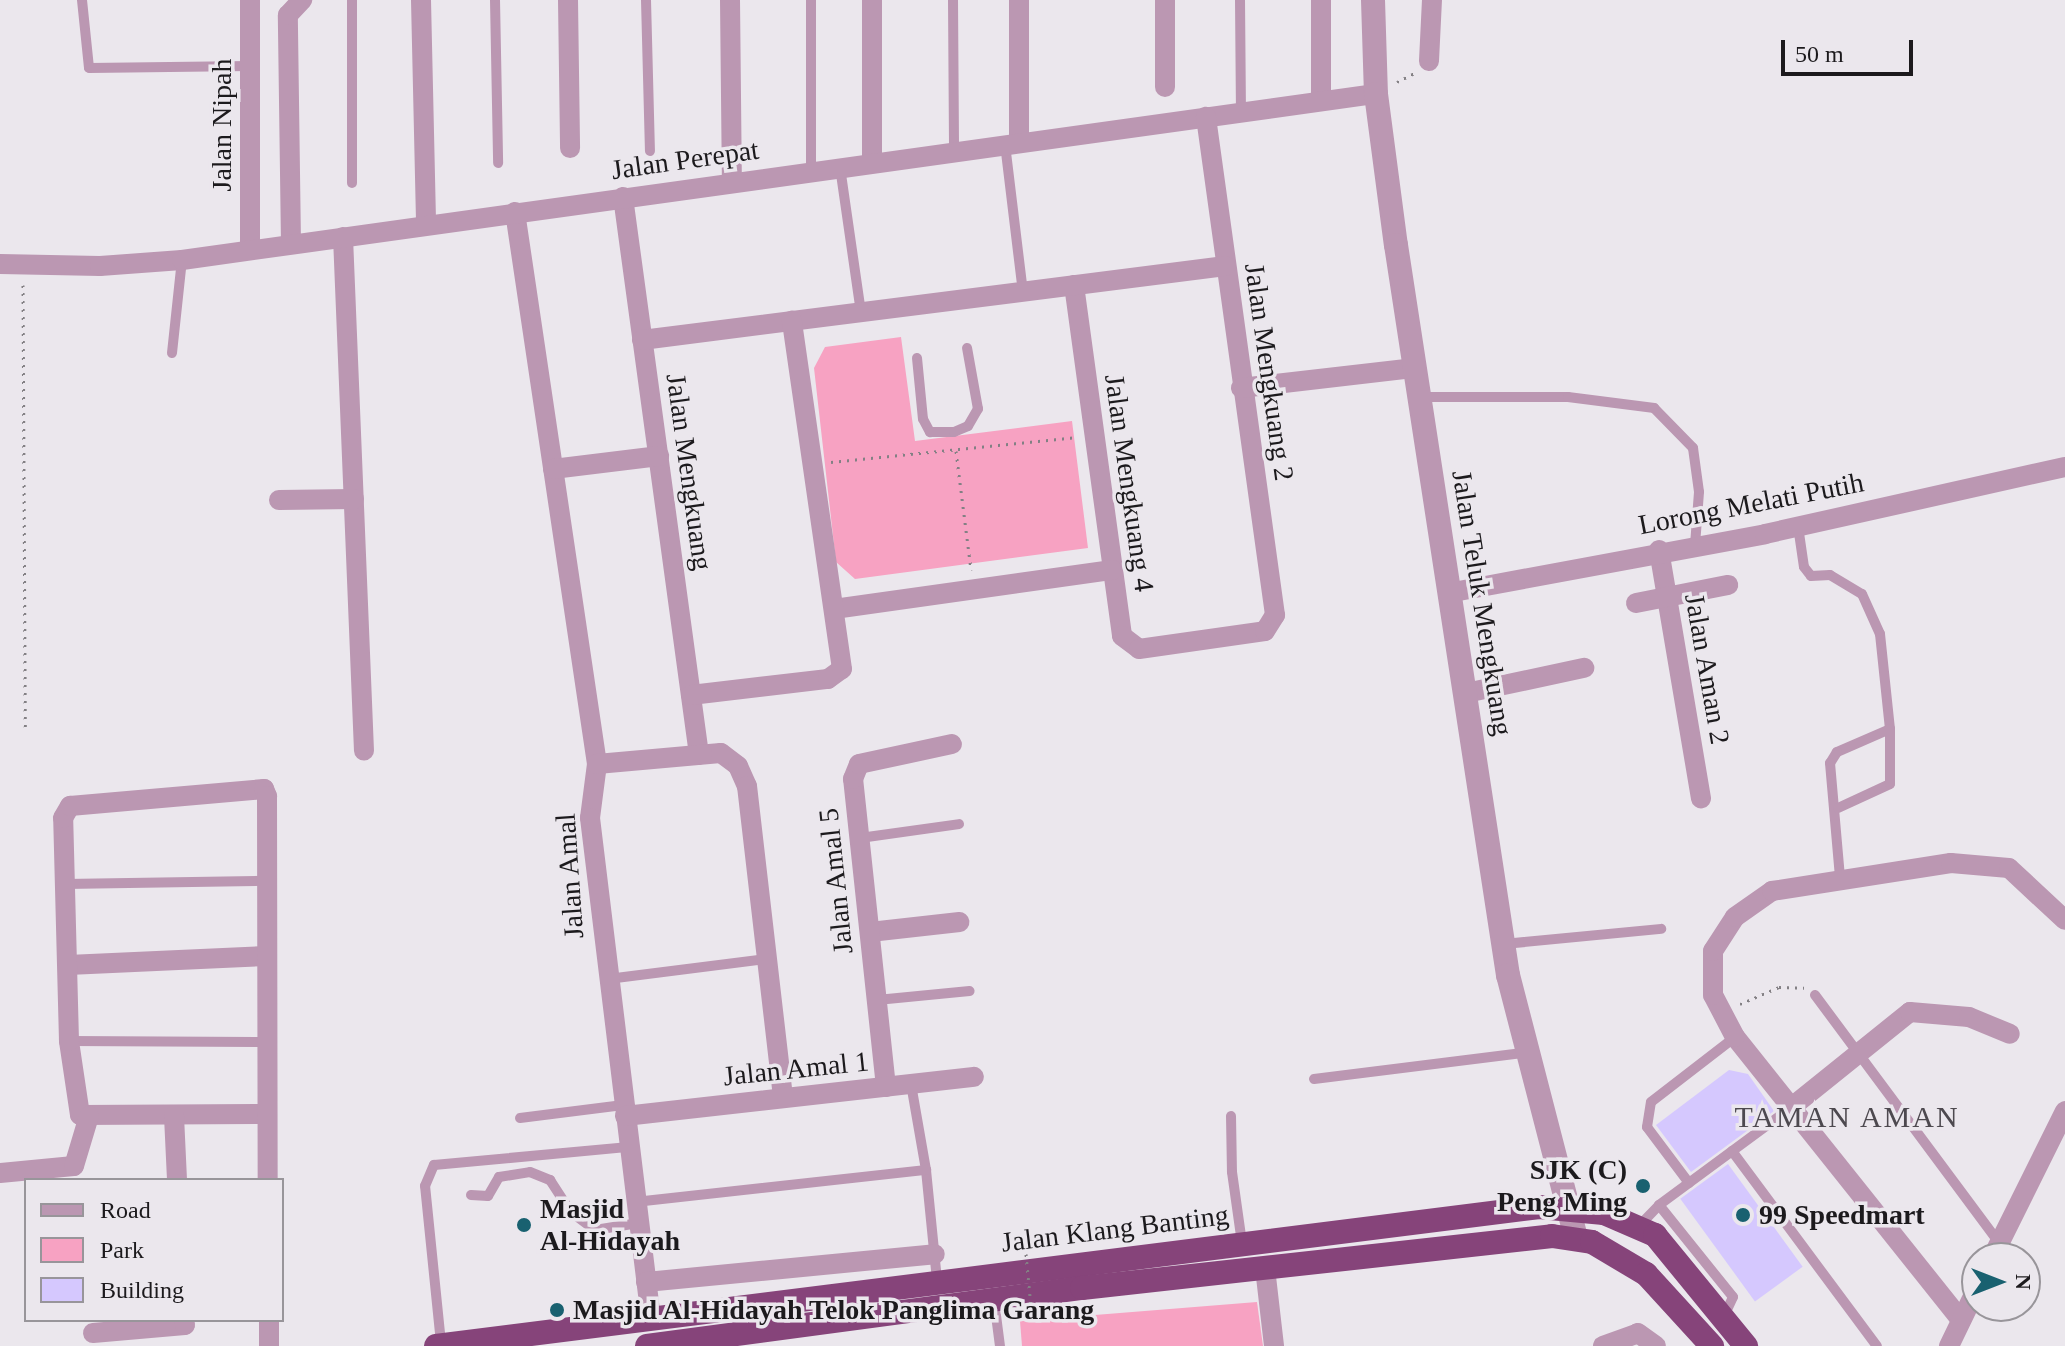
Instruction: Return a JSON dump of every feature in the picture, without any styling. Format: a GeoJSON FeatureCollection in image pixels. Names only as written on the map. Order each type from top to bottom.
{"type":"FeatureCollection","features":[{"type":"Feature","properties":{"kind":"highway","name":"Jalan Klang Banting"},"geometry":{"type":"LineString","coordinates":[[439,1346],[1511,1209],[1569,1209],[1604,1213],[1639,1226],[1665,1245],[1725,1314],[1746,1346]]}},
{"type":"Feature","properties":{"kind":"highway","name":"Jalan Klang Banting"},"geometry":{"type":"LineString","coordinates":[[647,1346],[762,1339],[994,1300],[1265,1268],[1576,1237]]}},
{"type":"Feature","properties":{"kind":"highway"},"geometry":{"type":"LineString","coordinates":[[1576,1237],[1646,1274],[1712,1346]]}},
{"type":"Feature","properties":{"kind":"street","name":"Jalan Nipah"},"geometry":{"type":"LineString","coordinates":[[250,0],[250,250]]}},
{"type":"Feature","properties":{"kind":"street"},"geometry":{"type":"LineString","coordinates":[[421,0],[426,225]]}},
{"type":"Feature","properties":{"kind":"street"},"geometry":{"type":"LineString","coordinates":[[568,0],[570,148]]}},
{"type":"Feature","properties":{"kind":"street"},"geometry":{"type":"LineString","coordinates":[[730,0],[732,182]]}},
{"type":"Feature","properties":{"kind":"street"},"geometry":{"type":"LineString","coordinates":[[872,0],[872,163]]}},
{"type":"Feature","properties":{"kind":"street"},"geometry":{"type":"LineString","coordinates":[[1012,144],[1019,0]]}},
{"type":"Feature","properties":{"kind":"street"},"geometry":{"type":"LineString","coordinates":[[1165,0],[1165,87]]}},
{"type":"Feature","properties":{"kind":"street"},"geometry":{"type":"LineString","coordinates":[[1321,0],[1321,101]]}},
{"type":"Feature","properties":{"kind":"street","name":"Jalan Teluk Mengkuang"},"geometry":{"type":"LineString","coordinates":[[1373,0],[1376,94],[1448,593],[1503,944],[1524,1053],[1576,1237]]}},
{"type":"Feature","properties":{"kind":"street"},"geometry":{"type":"LineString","coordinates":[[1429,61],[1432,0]]}},
{"type":"Feature","properties":{"kind":"street"},"geometry":{"type":"LineString","coordinates":[[291,244],[288,15],[298,2]]}},
{"type":"Feature","properties":{"kind":"street","name":"Jalan Perepat"},"geometry":{"type":"LineString","coordinates":[[0,264],[182,260],[1376,94]]}},
{"type":"Feature","properties":{"kind":"street","name":"Jalan Mengkuang 2"},"geometry":{"type":"LineString","coordinates":[[1206,117],[1241,388],[1275,615],[1265,631]]}},
{"type":"Feature","properties":{"kind":"street","name":"Jalan Mengkuang"},"geometry":{"type":"LineString","coordinates":[[623,197],[699,755]]}},
{"type":"Feature","properties":{"kind":"street"},"geometry":{"type":"LineString","coordinates":[[515,212],[597,764]]}},
{"type":"Feature","properties":{"kind":"street"},"geometry":{"type":"LineString","coordinates":[[343,237],[364,751]]}},
{"type":"Feature","properties":{"kind":"street"},"geometry":{"type":"LineString","coordinates":[[642,340],[1225,266]]}},
{"type":"Feature","properties":{"kind":"street","name":"Jalan Mengkuang 4"},"geometry":{"type":"LineString","coordinates":[[1074,285],[1122,636],[1139,649],[1265,631]]}},
{"type":"Feature","properties":{"kind":"street"},"geometry":{"type":"LineString","coordinates":[[691,695],[837,676],[842,669],[792,321]]}},
{"type":"Feature","properties":{"kind":"street"},"geometry":{"type":"LineString","coordinates":[[1241,388],[1415,368]]}},
{"type":"Feature","properties":{"kind":"street"},"geometry":{"type":"LineString","coordinates":[[553,469],[659,456]]}},
{"type":"Feature","properties":{"kind":"street","name":"Lorong Melati Putih"},"geometry":{"type":"LineString","coordinates":[[1448,593],[1659,550],[1798,526],[2065,467]]}},
{"type":"Feature","properties":{"kind":"street"},"geometry":{"type":"LineString","coordinates":[[279,500],[354,499]]}},
{"type":"Feature","properties":{"kind":"street","name":"Jalan Aman 2"},"geometry":{"type":"LineString","coordinates":[[1659,550],[1701,798]]}},
{"type":"Feature","properties":{"kind":"street"},"geometry":{"type":"LineString","coordinates":[[834,609],[1112,570]]}},
{"type":"Feature","properties":{"kind":"street"},"geometry":{"type":"LineString","coordinates":[[1636,603],[1728,585]]}},
{"type":"Feature","properties":{"kind":"street"},"geometry":{"type":"LineString","coordinates":[[1466,693],[1584,668]]}},
{"type":"Feature","properties":{"kind":"street","name":"Jalan Amal 5"},"geometry":{"type":"LineString","coordinates":[[886,1087],[853,779],[859,764],[952,744]]}},
{"type":"Feature","properties":{"kind":"street","name":"Jalan Amal"},"geometry":{"type":"LineString","coordinates":[[651,1319],[606,979],[590,818],[597,764],[721,753],[738,766],[747,786],[783,1098]]}},
{"type":"Feature","properties":{"kind":"street"},"geometry":{"type":"LineString","coordinates":[[267,1114],[80,1115],[69,1041],[63,818],[70,806],[264,789],[268,1178]]}},
{"type":"Feature","properties":{"kind":"street"},"geometry":{"type":"LineString","coordinates":[[1949,1346],[1961,1320],[1735,1037],[1717,1004],[1713,951],[1735,917],[1772,891],[1840,877],[1951,863],[2009,868],[2065,920]]}},
{"type":"Feature","properties":{"kind":"street"},"geometry":{"type":"LineString","coordinates":[[870,932],[959,922]]}},
{"type":"Feature","properties":{"kind":"street"},"geometry":{"type":"LineString","coordinates":[[68,965],[266,956]]}},
{"type":"Feature","properties":{"kind":"street"},"geometry":{"type":"LineString","coordinates":[[1793,1106],[1910,1012],[1953,1014],[2010,1034]]}},
{"type":"Feature","properties":{"kind":"street","name":"Jalan Amal 1"},"geometry":{"type":"LineString","coordinates":[[624,1110],[783,1098],[974,1077]]}},
{"type":"Feature","properties":{"kind":"street"},"geometry":{"type":"LineString","coordinates":[[2000,1242],[2065,1111]]}},
{"type":"Feature","properties":{"kind":"street"},"geometry":{"type":"LineString","coordinates":[[0,1173],[74,1166],[89,1116]]}},
{"type":"Feature","properties":{"kind":"street"},"geometry":{"type":"LineString","coordinates":[[174,1116],[177,1178]]}},
{"type":"Feature","properties":{"kind":"street"},"geometry":{"type":"LineString","coordinates":[[646,1282],[935,1254]]}},
{"type":"Feature","properties":{"kind":"street"},"geometry":{"type":"LineString","coordinates":[[1265,1268],[1274,1346]]}},
{"type":"Feature","properties":{"kind":"street"},"geometry":{"type":"LineString","coordinates":[[93,1333],[185,1325],[184,1322]]}},
{"type":"Feature","properties":{"kind":"street"},"geometry":{"type":"LineString","coordinates":[[269,1322],[269,1346]]}},
{"type":"Feature","properties":{"kind":"street"},"geometry":{"type":"LineString","coordinates":[[1603,1346],[1638,1333],[1656,1346]]}},
{"type":"Feature","properties":{"kind":"lane"},"geometry":{"type":"LineString","coordinates":[[82,0],[89,68],[250,66]]}},
{"type":"Feature","properties":{"kind":"lane"},"geometry":{"type":"LineString","coordinates":[[352,0],[352,183]]}},
{"type":"Feature","properties":{"kind":"lane"},"geometry":{"type":"LineString","coordinates":[[495,0],[498,163]]}},
{"type":"Feature","properties":{"kind":"lane"},"geometry":{"type":"LineString","coordinates":[[646,0],[650,151]]}},
{"type":"Feature","properties":{"kind":"lane"},"geometry":{"type":"LineString","coordinates":[[811,0],[811,171]]}},
{"type":"Feature","properties":{"kind":"lane"},"geometry":{"type":"LineString","coordinates":[[953,0],[954,152]]}},
{"type":"Feature","properties":{"kind":"lane"},"geometry":{"type":"LineString","coordinates":[[1240,0],[1241,112]]}},
{"type":"Feature","properties":{"kind":"lane"},"geometry":{"type":"LineString","coordinates":[[1012,144],[1023,292]]}},
{"type":"Feature","properties":{"kind":"lane"},"geometry":{"type":"LineString","coordinates":[[840,167],[861,312]]}},
{"type":"Feature","properties":{"kind":"lane"},"geometry":{"type":"LineString","coordinates":[[172,353],[182,260]]}},
{"type":"Feature","properties":{"kind":"lane"},"geometry":{"type":"LineString","coordinates":[[917,358],[923,419],[930,432],[954,432],[968,426],[978,409],[967,348]]}},
{"type":"Feature","properties":{"kind":"lane"},"geometry":{"type":"LineString","coordinates":[[1419,397],[1568,397],[1654,408],[1693,448],[1699,492],[1695,545]]}},
{"type":"Feature","properties":{"kind":"lane"},"geometry":{"type":"LineString","coordinates":[[1798,526],[1804,567],[1811,576],[1830,575],[1862,594],[1880,634],[1890,729],[1890,784],[1838,808]]}},
{"type":"Feature","properties":{"kind":"lane"},"geometry":{"type":"LineString","coordinates":[[1840,877],[1838,808],[1830,763],[1837,752],[1890,729]]}},
{"type":"Feature","properties":{"kind":"lane"},"geometry":{"type":"LineString","coordinates":[[860,838],[959,824]]}},
{"type":"Feature","properties":{"kind":"lane"},"geometry":{"type":"LineString","coordinates":[[65,884],[266,881]]}},
{"type":"Feature","properties":{"kind":"lane"},"geometry":{"type":"LineString","coordinates":[[1503,944],[1661,929]]}},
{"type":"Feature","properties":{"kind":"lane"},"geometry":{"type":"LineString","coordinates":[[606,979],[768,959]]}},
{"type":"Feature","properties":{"kind":"lane"},"geometry":{"type":"LineString","coordinates":[[877,1000],[970,991]]}},
{"type":"Feature","properties":{"kind":"lane"},"geometry":{"type":"LineString","coordinates":[[1815,995],[1859,1053],[1989,1242]]}},
{"type":"Feature","properties":{"kind":"lane"},"geometry":{"type":"LineString","coordinates":[[1689,1183],[1647,1127],[1651,1102],[1735,1037]]}},
{"type":"Feature","properties":{"kind":"lane"},"geometry":{"type":"LineString","coordinates":[[69,1041],[267,1042]]}},
{"type":"Feature","properties":{"kind":"lane"},"geometry":{"type":"LineString","coordinates":[[1314,1079],[1524,1053]]}},
{"type":"Feature","properties":{"kind":"lane"},"geometry":{"type":"LineString","coordinates":[[911,1084],[926,1170],[937,1281]]}},
{"type":"Feature","properties":{"kind":"lane"},"geometry":{"type":"LineString","coordinates":[[1639,1226],[1659,1205],[1793,1106]]}},
{"type":"Feature","properties":{"kind":"lane"},"geometry":{"type":"LineString","coordinates":[[520,1118],[624,1110]]}},
{"type":"Feature","properties":{"kind":"lane"},"geometry":{"type":"LineString","coordinates":[[1231,1116],[1232,1172],[1242,1243]]}},
{"type":"Feature","properties":{"kind":"lane"},"geometry":{"type":"LineString","coordinates":[[439,1346],[425,1186],[434,1165],[629,1147]]}},
{"type":"Feature","properties":{"kind":"lane"},"geometry":{"type":"LineString","coordinates":[[1732,1151],[1877,1346]]}},
{"type":"Feature","properties":{"kind":"lane"},"geometry":{"type":"LineString","coordinates":[[635,1202],[926,1170]]}},
{"type":"Feature","properties":{"kind":"lane"},"geometry":{"type":"LineString","coordinates":[[471,1195],[488,1196],[499,1177],[530,1172],[550,1180],[571,1212],[595,1230],[638,1223]]}},
{"type":"Feature","properties":{"kind":"lane"},"geometry":{"type":"LineString","coordinates":[[1659,1205],[1733,1297],[1725,1314]]}},
{"type":"Feature","properties":{"kind":"lane"},"geometry":{"type":"LineString","coordinates":[[994,1300],[1000,1346]]}},
{"type":"Feature","properties":{"kind":"path"},"geometry":{"type":"LineString","coordinates":[[1376,94],[1429,61]]}},
{"type":"Feature","properties":{"kind":"path"},"geometry":{"type":"LineString","coordinates":[[23,265],[25,730]]}},
{"type":"Feature","properties":{"kind":"path"},"geometry":{"type":"LineString","coordinates":[[954,432],[973,590]]}},
{"type":"Feature","properties":{"kind":"path"},"geometry":{"type":"LineString","coordinates":[[812,463],[1094,435]]}},
{"type":"Feature","properties":{"kind":"path"},"geometry":{"type":"LineString","coordinates":[[1717,1004],[1798,985],[1815,995]]}},
{"type":"Feature","properties":{"kind":"path"},"geometry":{"type":"LineString","coordinates":[[1026,1254],[1032,1317]]}},
{"type":"Feature","properties":{"kind":"green space"},"geometry":{"type":"Polygon","coordinates":[[[901,337],[915,441],[1072,421],[1088,548],[855,579],[836,562],[814,368],[825,347],[901,337]]]}},
{"type":"Feature","properties":{"kind":"green space"},"geometry":{"type":"Polygon","coordinates":[[[1257,1302],[1263,1346],[1022,1346],[1020,1321],[1257,1302]]]}},
{"type":"Feature","properties":{"kind":"building"},"geometry":{"type":"Polygon","coordinates":[[[1729,1070],[1748,1074],[1774,1111],[1691,1172],[1656,1125],[1729,1070]]]}},
{"type":"Feature","properties":{"kind":"building"},"geometry":{"type":"Polygon","coordinates":[[[1728,1164],[1803,1267],[1755,1301],[1680,1199],[1728,1164]]]}},
{"type":"Feature","properties":{"kind":"place","name":"SJK (C) Peng Ming"},"geometry":{"type":"Point","coordinates":[1643,1186]}},
{"type":"Feature","properties":{"kind":"place","name":"99 Speedmart"},"geometry":{"type":"Point","coordinates":[1743,1215]}},
{"type":"Feature","properties":{"kind":"place","name":"Masjid Al-Hidayah"},"geometry":{"type":"Point","coordinates":[524,1225]}},
{"type":"Feature","properties":{"kind":"place","name":"Masjid Al-Hidayah Telok Panglima Garang"},"geometry":{"type":"Point","coordinates":[557,1310]}},
{"type":"Feature","properties":{"kind":"district","name":"TAMAN AMAN"},"geometry":{"type":"Point","coordinates":[1847,1117]}}]}
